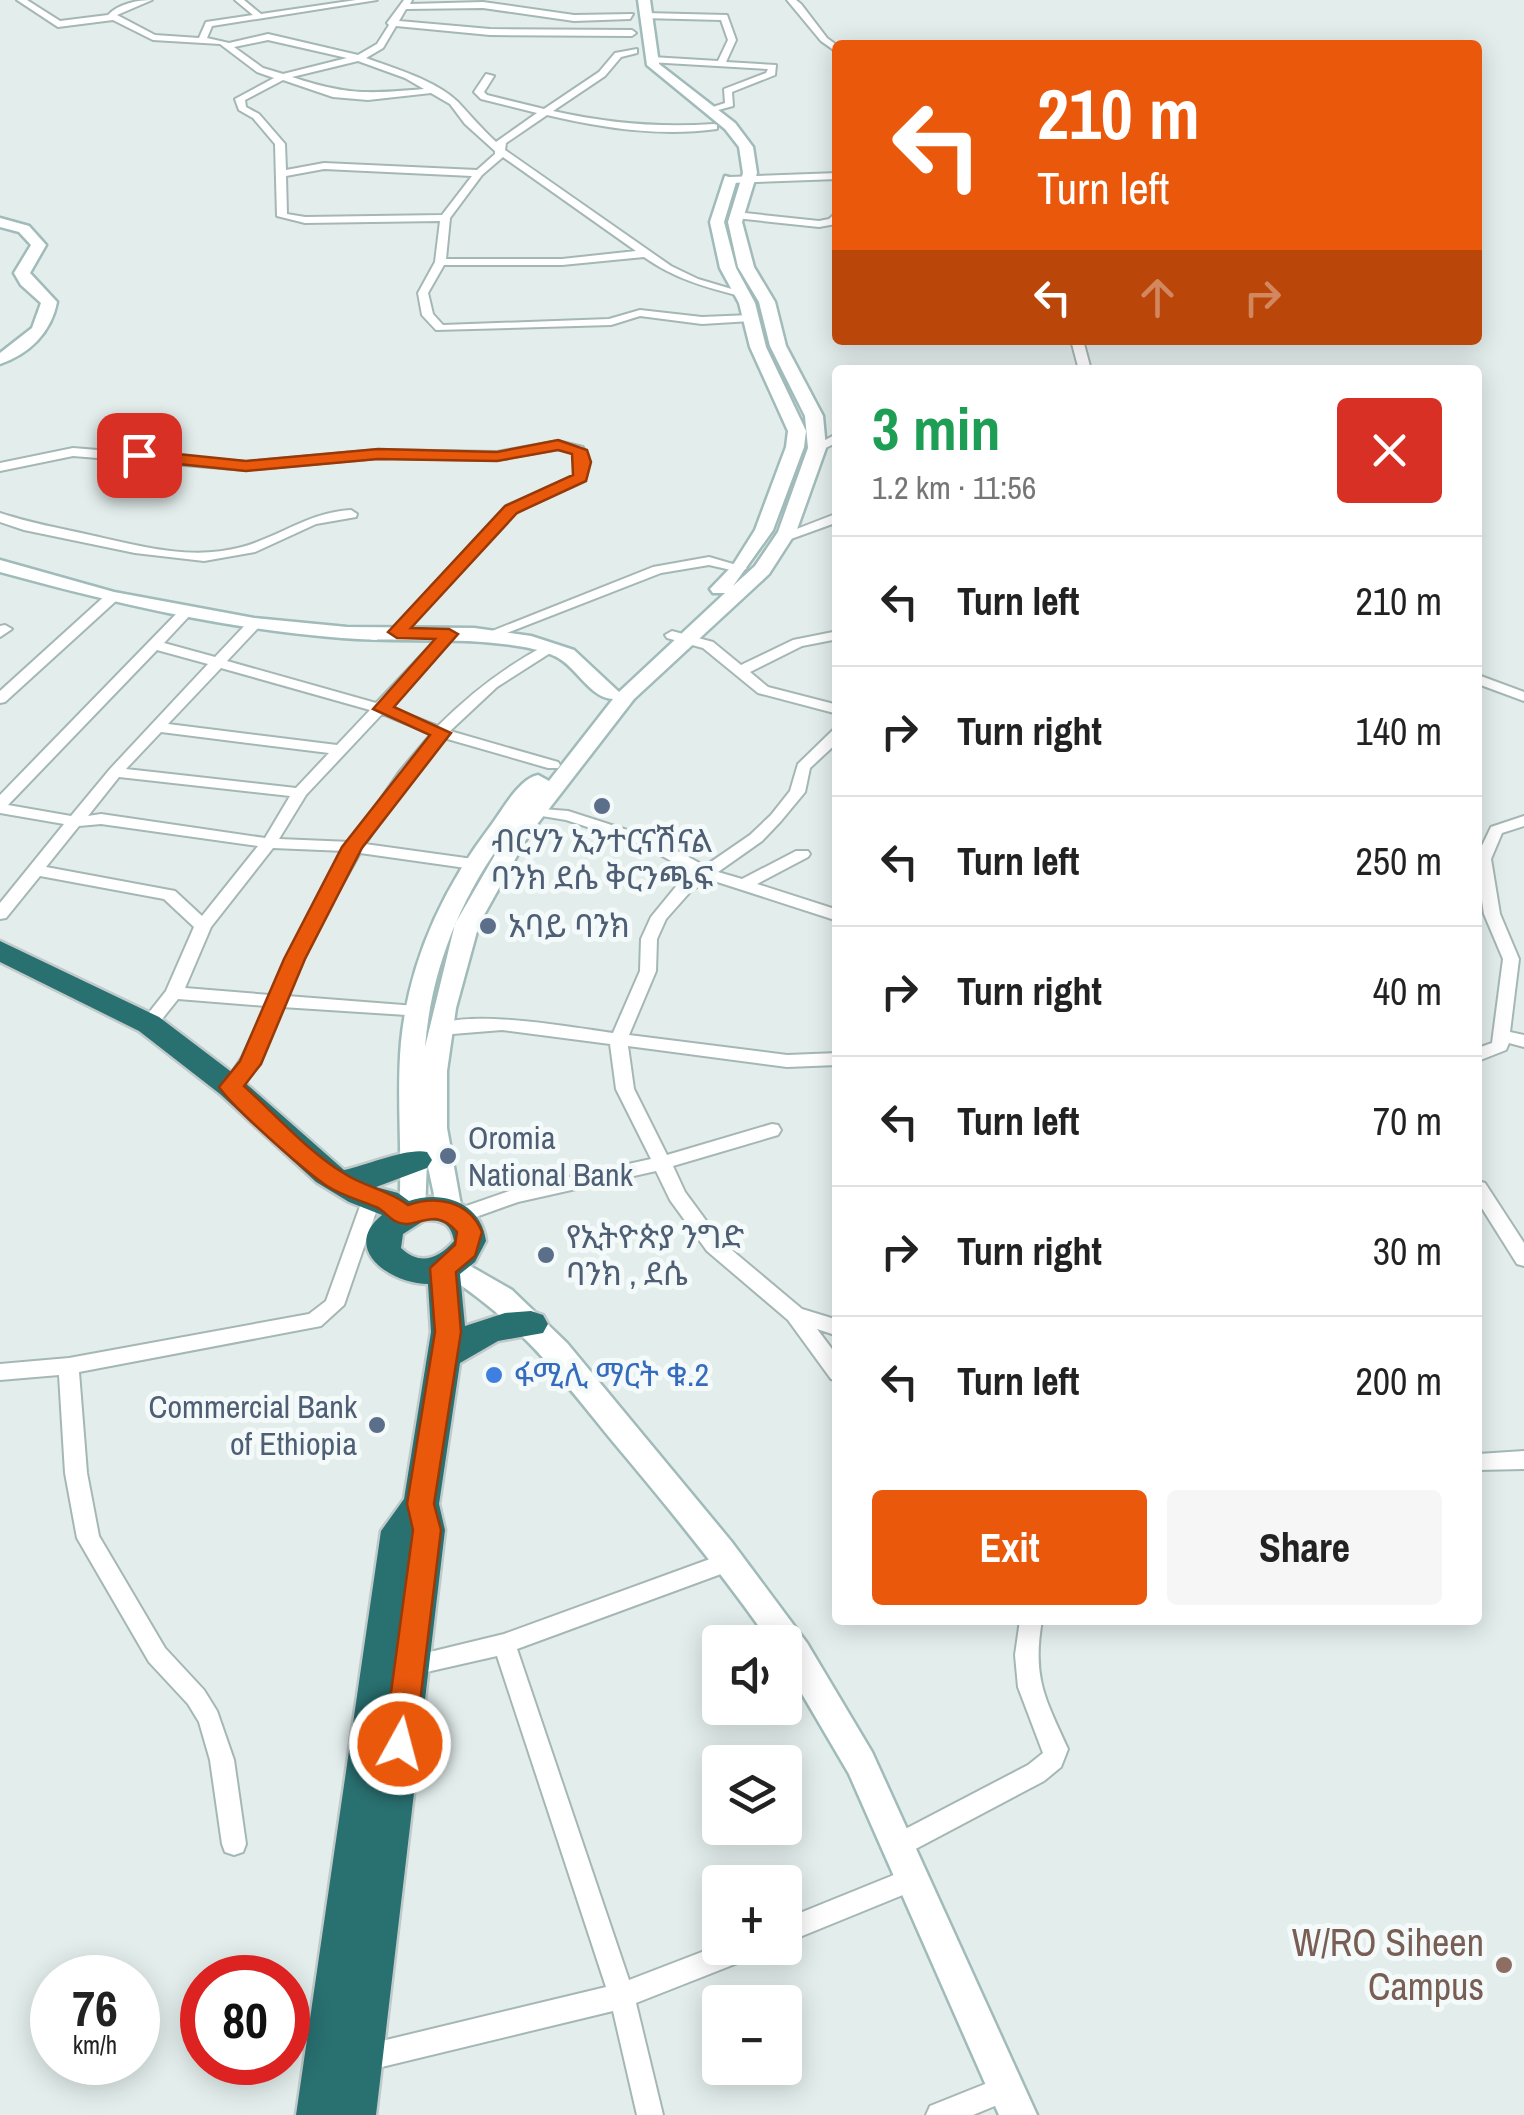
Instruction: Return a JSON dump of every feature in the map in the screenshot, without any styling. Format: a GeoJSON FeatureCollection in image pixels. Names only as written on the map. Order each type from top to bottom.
{"type":"FeatureCollection","features":[{"type":"Feature","properties":{"kind":"highway"},"geometry":{"type":"LineString","coordinates":[[0,950],[149,1024],[379,1207],[454,1240]]}},
{"type":"Feature","properties":{"kind":"highway"},"geometry":{"type":"LineString","coordinates":[[416,1160],[382,1174],[379,1207],[384,1252],[401,1268],[445,1345]]}},
{"type":"Feature","properties":{"kind":"highway"},"geometry":{"type":"LineString","coordinates":[[401,1268],[414,1272],[454,1240]]}},
{"type":"Feature","properties":{"kind":"highway"},"geometry":{"type":"LineString","coordinates":[[319,2115],[343,2062],[404,1594],[427,1530],[420,1504],[445,1345],[454,1240]]}},
{"type":"Feature","properties":{"kind":"highway"},"geometry":{"type":"LineString","coordinates":[[445,1345],[508,1324],[531,1324]]}},
{"type":"Feature","properties":{"kind":"highway"},"geometry":{"type":"LineString","coordinates":[[343,2062],[353,2115]]}},
{"type":"Feature","properties":{"kind":"street"},"geometry":{"type":"LineString","coordinates":[[22,0],[58,24],[112,18],[154,37],[231,45],[268,37],[359,58],[408,76],[453,102],[468,122],[501,151],[647,253],[694,281],[740,293]]}},
{"type":"Feature","properties":{"kind":"street"},"geometry":{"type":"LineString","coordinates":[[112,18],[116,12],[148,0]]}},
{"type":"Feature","properties":{"kind":"street"},"geometry":{"type":"LineString","coordinates":[[239,0],[259,16]]}},
{"type":"Feature","properties":{"kind":"street"},"geometry":{"type":"LineString","coordinates":[[202,40],[209,24],[373,0]]}},
{"type":"Feature","properties":{"kind":"street"},"geometry":{"type":"LineString","coordinates":[[791,0],[814,21],[822,41],[832,47]]}},
{"type":"Feature","properties":{"kind":"street"},"geometry":{"type":"LineString","coordinates":[[445,218],[286,218],[280,213],[280,144],[256,116],[242,108],[240,99],[256,88],[359,58],[380,46],[391,22],[406,3],[484,5],[574,18],[640,20],[722,62],[770,65],[773,72],[729,90],[730,104],[712,119],[629,130],[589,124],[483,96],[453,102]]}},
{"type":"Feature","properties":{"kind":"street"},"geometry":{"type":"LineString","coordinates":[[391,22],[490,32],[724,17],[732,40],[722,62]]}},
{"type":"Feature","properties":{"kind":"street"},"geometry":{"type":"LineString","coordinates":[[640,20],[602,74],[501,142],[501,151],[445,218],[440,262],[423,293],[428,315],[440,328],[564,320],[611,322],[627,312],[644,311],[686,319],[751,318]]}},
{"type":"Feature","properties":{"kind":"street"},"geometry":{"type":"LineString","coordinates":[[640,20],[637,66],[644,75],[712,119],[729,148],[739,180],[736,215],[746,267],[768,302],[793,417],[795,447],[764,530],[725,595]]}},
{"type":"Feature","properties":{"kind":"street"},"geometry":{"type":"LineString","coordinates":[[231,45],[240,58],[282,80],[356,98],[430,91]]}},
{"type":"Feature","properties":{"kind":"street"},"geometry":{"type":"LineString","coordinates":[[483,96],[480,92],[489,76]]}},
{"type":"Feature","properties":{"kind":"street"},"geometry":{"type":"LineString","coordinates":[[281,174],[324,166],[479,174]]}},
{"type":"Feature","properties":{"kind":"street"},"geometry":{"type":"LineString","coordinates":[[739,180],[832,176]]}},
{"type":"Feature","properties":{"kind":"street"},"geometry":{"type":"LineString","coordinates":[[739,180],[716,222],[728,268],[751,318],[758,347],[814,416],[817,448],[783,538],[762,570],[725,595],[627,695],[534,811],[467,924],[440,1028],[434,1071],[434,1128],[454,1240],[502,1297],[531,1324],[732,1560],[826,1697],[899,1845],[911,1880],[1012,2102],[939,2115]]}},
{"type":"Feature","properties":{"kind":"street"},"geometry":{"type":"LineString","coordinates":[[736,215],[832,222]]}},
{"type":"Feature","properties":{"kind":"street"},"geometry":{"type":"LineString","coordinates":[[0,222],[24,229],[39,245],[22,274],[50,302],[34,339],[0,359]]}},
{"type":"Feature","properties":{"kind":"street"},"geometry":{"type":"LineString","coordinates":[[440,262],[562,262],[647,253]]}},
{"type":"Feature","properties":{"kind":"street"},"geometry":{"type":"LineString","coordinates":[[817,448],[832,440]]}},
{"type":"Feature","properties":{"kind":"street"},"geometry":{"type":"LineString","coordinates":[[0,466],[73,452],[246,466],[378,454],[497,456],[558,445],[579,450],[583,462],[580,477],[511,509],[397,632]]}},
{"type":"Feature","properties":{"kind":"street"},"geometry":{"type":"LineString","coordinates":[[0,517],[155,554],[197,557],[244,551],[324,515],[350,514]]}},
{"type":"Feature","properties":{"kind":"street"},"geometry":{"type":"LineString","coordinates":[[783,538],[832,519]]}},
{"type":"Feature","properties":{"kind":"street"},"geometry":{"type":"LineString","coordinates":[[488,635],[658,570],[709,561],[740,568]]}},
{"type":"Feature","properties":{"kind":"street"},"geometry":{"type":"LineString","coordinates":[[0,566],[112,597],[254,624],[347,633],[488,635],[551,648],[567,654],[610,694]]}},
{"type":"Feature","properties":{"kind":"street"},"geometry":{"type":"LineString","coordinates":[[0,698],[112,597]]}},
{"type":"Feature","properties":{"kind":"street"},"geometry":{"type":"LineString","coordinates":[[0,806],[186,612]]}},
{"type":"Feature","properties":{"kind":"street"},"geometry":{"type":"LineString","coordinates":[[0,914],[115,772],[254,624]]}},
{"type":"Feature","properties":{"kind":"street"},"geometry":{"type":"LineString","coordinates":[[149,1024],[174,993],[203,926],[269,842],[300,794],[449,634]]}},
{"type":"Feature","properties":{"kind":"street"},"geometry":{"type":"LineString","coordinates":[[741,671],[798,643],[832,636]]}},
{"type":"Feature","properties":{"kind":"street"},"geometry":{"type":"LineString","coordinates":[[681,637],[708,645],[763,690],[832,709]]}},
{"type":"Feature","properties":{"kind":"street"},"geometry":{"type":"LineString","coordinates":[[0,1372],[69,1366],[270,1330],[324,1315],[334,1305],[379,1207],[416,1160],[412,1088],[416,1012],[433,946],[473,864],[495,830],[610,694],[681,637]]}},
{"type":"Feature","properties":{"kind":"street"},"geometry":{"type":"LineString","coordinates":[[154,644],[382,709],[442,733],[552,765]]}},
{"type":"Feature","properties":{"kind":"street"},"geometry":{"type":"LineString","coordinates":[[230,1087],[250,1064],[352,847],[442,733],[491,684],[551,648]]}},
{"type":"Feature","properties":{"kind":"street"},"geometry":{"type":"LineString","coordinates":[[1482,681],[1524,697]]}},
{"type":"Feature","properties":{"kind":"street"},"geometry":{"type":"LineString","coordinates":[[158,727],[340,750]]}},
{"type":"Feature","properties":{"kind":"street"},"geometry":{"type":"LineString","coordinates":[[832,739],[803,767],[796,792],[756,838],[704,872],[660,917],[649,940],[648,971],[618,1040],[624,1090],[677,1195],[714,1246],[795,1315],[832,1365]]}},
{"type":"Feature","properties":{"kind":"street"},"geometry":{"type":"LineString","coordinates":[[115,772],[300,794]]}},
{"type":"Feature","properties":{"kind":"street"},"geometry":{"type":"LineString","coordinates":[[0,806],[76,822],[102,819],[473,864]]}},
{"type":"Feature","properties":{"kind":"street"},"geometry":{"type":"LineString","coordinates":[[534,811],[568,816],[649,842],[704,872],[832,914]]}},
{"type":"Feature","properties":{"kind":"street"},"geometry":{"type":"LineString","coordinates":[[1482,1053],[1500,1046],[1511,959],[1492,914],[1484,842],[1496,830],[1524,821]]}},
{"type":"Feature","properties":{"kind":"street"},"geometry":{"type":"LineString","coordinates":[[742,886],[802,854]]}},
{"type":"Feature","properties":{"kind":"street"},"geometry":{"type":"LineString","coordinates":[[36,870],[169,895],[203,926]]}},
{"type":"Feature","properties":{"kind":"street"},"geometry":{"type":"LineString","coordinates":[[174,993],[416,1012]]}},
{"type":"Feature","properties":{"kind":"street"},"geometry":{"type":"LineString","coordinates":[[440,1028],[502,1024],[786,1061],[832,1059]]}},
{"type":"Feature","properties":{"kind":"street"},"geometry":{"type":"LineString","coordinates":[[1502,1036],[1524,1040]]}},
{"type":"Feature","properties":{"kind":"street"},"geometry":{"type":"LineString","coordinates":[[454,1240],[515,1196],[662,1164],[772,1130]]}},
{"type":"Feature","properties":{"kind":"street"},"geometry":{"type":"LineString","coordinates":[[1482,1194],[1524,1260]]}},
{"type":"Feature","properties":{"kind":"street"},"geometry":{"type":"LineString","coordinates":[[795,1315],[832,1326]]}},
{"type":"Feature","properties":{"kind":"street"},"geometry":{"type":"LineString","coordinates":[[69,1366],[76,1474],[88,1538],[157,1655],[196,1697],[209,1718],[222,1760],[234,1844]]}},
{"type":"Feature","properties":{"kind":"street"},"geometry":{"type":"LineString","coordinates":[[1482,1462],[1524,1460]]}},
{"type":"Feature","properties":{"kind":"street"},"geometry":{"type":"LineString","coordinates":[[395,1666],[504,1644],[732,1560]]}},
{"type":"Feature","properties":{"kind":"street"},"geometry":{"type":"LineString","coordinates":[[899,1845],[1036,1773],[1052,1760],[1056,1749],[1031,1700],[1026,1680],[1024,1648],[1029,1625]]}},
{"type":"Feature","properties":{"kind":"street"},"geometry":{"type":"LineString","coordinates":[[504,1644],[622,1996],[650,2115]]}},
{"type":"Feature","properties":{"kind":"street"},"geometry":{"type":"LineString","coordinates":[[802,1924],[911,1880]]}},
{"type":"Feature","properties":{"kind":"street"},"geometry":{"type":"LineString","coordinates":[[343,2062],[622,1996],[702,1965]]}},
{"type":"Feature","properties":{"kind":"place","name":"ብርሃን ኢንተርናሽናል ባንክ ደሴ ቅርንጫፍ"},"geometry":{"type":"Point","coordinates":[602,806]}},
{"type":"Feature","properties":{"kind":"place","name":"አባይ ባንክ"},"geometry":{"type":"Point","coordinates":[488,926]}},
{"type":"Feature","properties":{"kind":"place","name":"Oromia National Bank"},"geometry":{"type":"Point","coordinates":[448,1156]}},
{"type":"Feature","properties":{"kind":"place","name":"የኢትዮጵያ ንግድ ባንክ , ደሴ"},"geometry":{"type":"Point","coordinates":[546,1255]}},
{"type":"Feature","properties":{"kind":"place","name":"ፋሚሊ ማርት ቁ.2"},"geometry":{"type":"Point","coordinates":[494,1375]}},
{"type":"Feature","properties":{"kind":"place","name":"Commercial Bank of Ethiopia"},"geometry":{"type":"Point","coordinates":[377,1425]}},
{"type":"Feature","properties":{"kind":"place","name":"W/RO Siheen Campus"},"geometry":{"type":"Point","coordinates":[1504,1965]}},
{"type":"Feature","properties":{"kind":"route"},"geometry":{"type":"LineString","coordinates":[[139,455],[246,466],[378,454],[497,456],[558,445],[579,450],[583,462],[580,477],[569,485],[511,509],[397,632],[449,634],[382,709],[442,733],[352,847],[294,959],[250,1064],[230,1087],[332,1178],[360,1194],[387,1202],[404,1215],[424,1208],[449,1211],[466,1223],[470,1232],[470,1241],[460,1258],[443,1268],[448,1332],[420,1504],[427,1530],[400,1744]]}}]}
